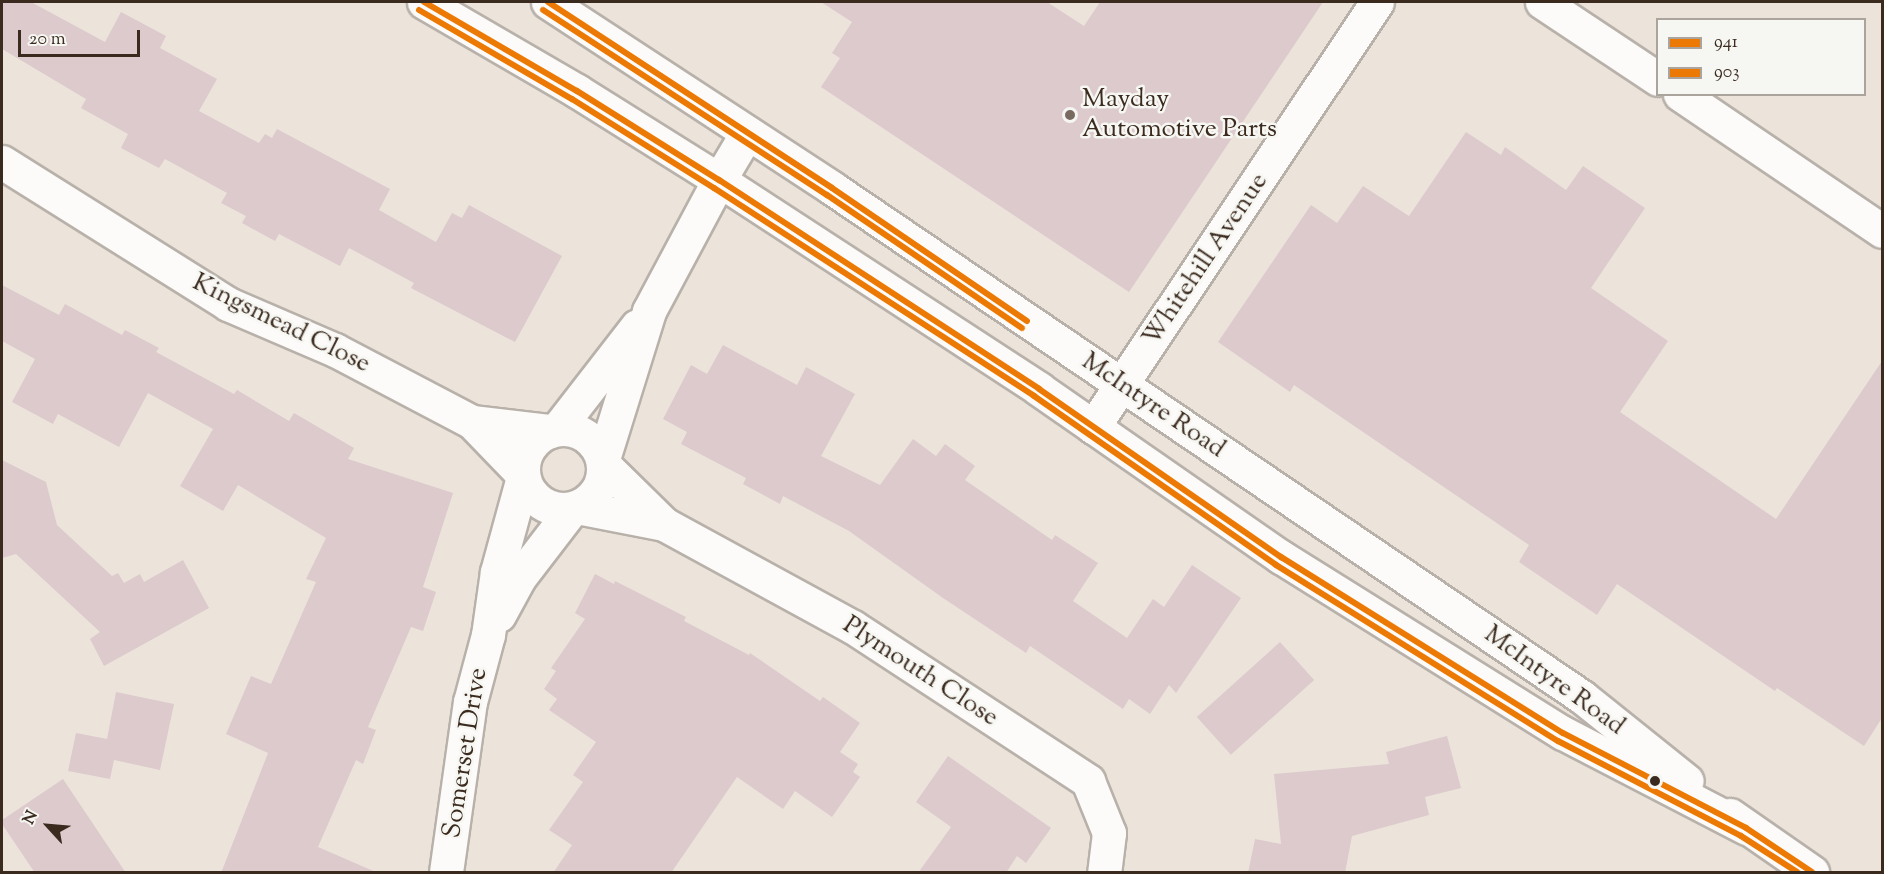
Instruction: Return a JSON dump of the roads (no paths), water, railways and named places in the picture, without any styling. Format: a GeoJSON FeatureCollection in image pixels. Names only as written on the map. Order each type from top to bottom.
{"type":"FeatureCollection","features":[{"type":"Feature","properties":{"kind":"street","name":"McIntyre Road"},"geometry":{"type":"LineString","coordinates":[[424,2],[577,91],[719,180],[1093,427],[1281,557],[1563,733],[1746,828]]}},
{"type":"Feature","properties":{"kind":"street","name":"McIntyre Road"},"geometry":{"type":"LineString","coordinates":[[548,2],[1122,385],[1582,697],[1746,828],[1812,873]]}},
{"type":"Feature","properties":{"kind":"street","name":"Whitehill Avenue"},"geometry":{"type":"LineString","coordinates":[[1093,427],[1377,2]]}},
{"type":"Feature","properties":{"kind":"street"},"geometry":{"type":"LineString","coordinates":[[1542,2],[1656,78]]}},
{"type":"Feature","properties":{"kind":"street"},"geometry":{"type":"LineString","coordinates":[[1683,96],[1882,231]]}},
{"type":"Feature","properties":{"kind":"street"},"geometry":{"type":"LineString","coordinates":[[649,311],[603,462],[598,490],[574,508],[558,510],[541,503],[528,489],[523,476],[523,463],[532,443],[554,430],[649,311],[719,180],[747,133]]}},
{"type":"Feature","properties":{"kind":"street","name":"Kingsmead Close"},"geometry":{"type":"LineString","coordinates":[[2,162],[58,195],[228,304],[335,350],[472,422],[523,476]]}},
{"type":"Feature","properties":{"kind":"street","name":"Kingsmead Close"},"geometry":{"type":"LineString","coordinates":[[472,422],[554,430]]}},
{"type":"Feature","properties":{"kind":"street"},"geometry":{"type":"LineString","coordinates":[[554,430],[570,429],[591,439],[603,462]]}},
{"type":"Feature","properties":{"kind":"street","name":"Plymouth Close"},"geometry":{"type":"LineString","coordinates":[[603,462],[664,524],[853,627],[1088,781],[1109,833],[1104,873]]}},
{"type":"Feature","properties":{"kind":"street","name":"Somerset Drive"},"geometry":{"type":"LineString","coordinates":[[446,873],[470,702],[488,635],[497,572],[523,476]]}},
{"type":"Feature","properties":{"kind":"street","name":"Plymouth Close"},"geometry":{"type":"LineString","coordinates":[[574,508],[664,524]]}},
{"type":"Feature","properties":{"kind":"street","name":"Somerset Drive"},"geometry":{"type":"LineString","coordinates":[[488,635],[519,578],[574,508]]}},
{"type":"Feature","properties":{"kind":"place","name":"Mayday Automotive Parts"},"geometry":{"type":"Point","coordinates":[1070,115]}}]}
